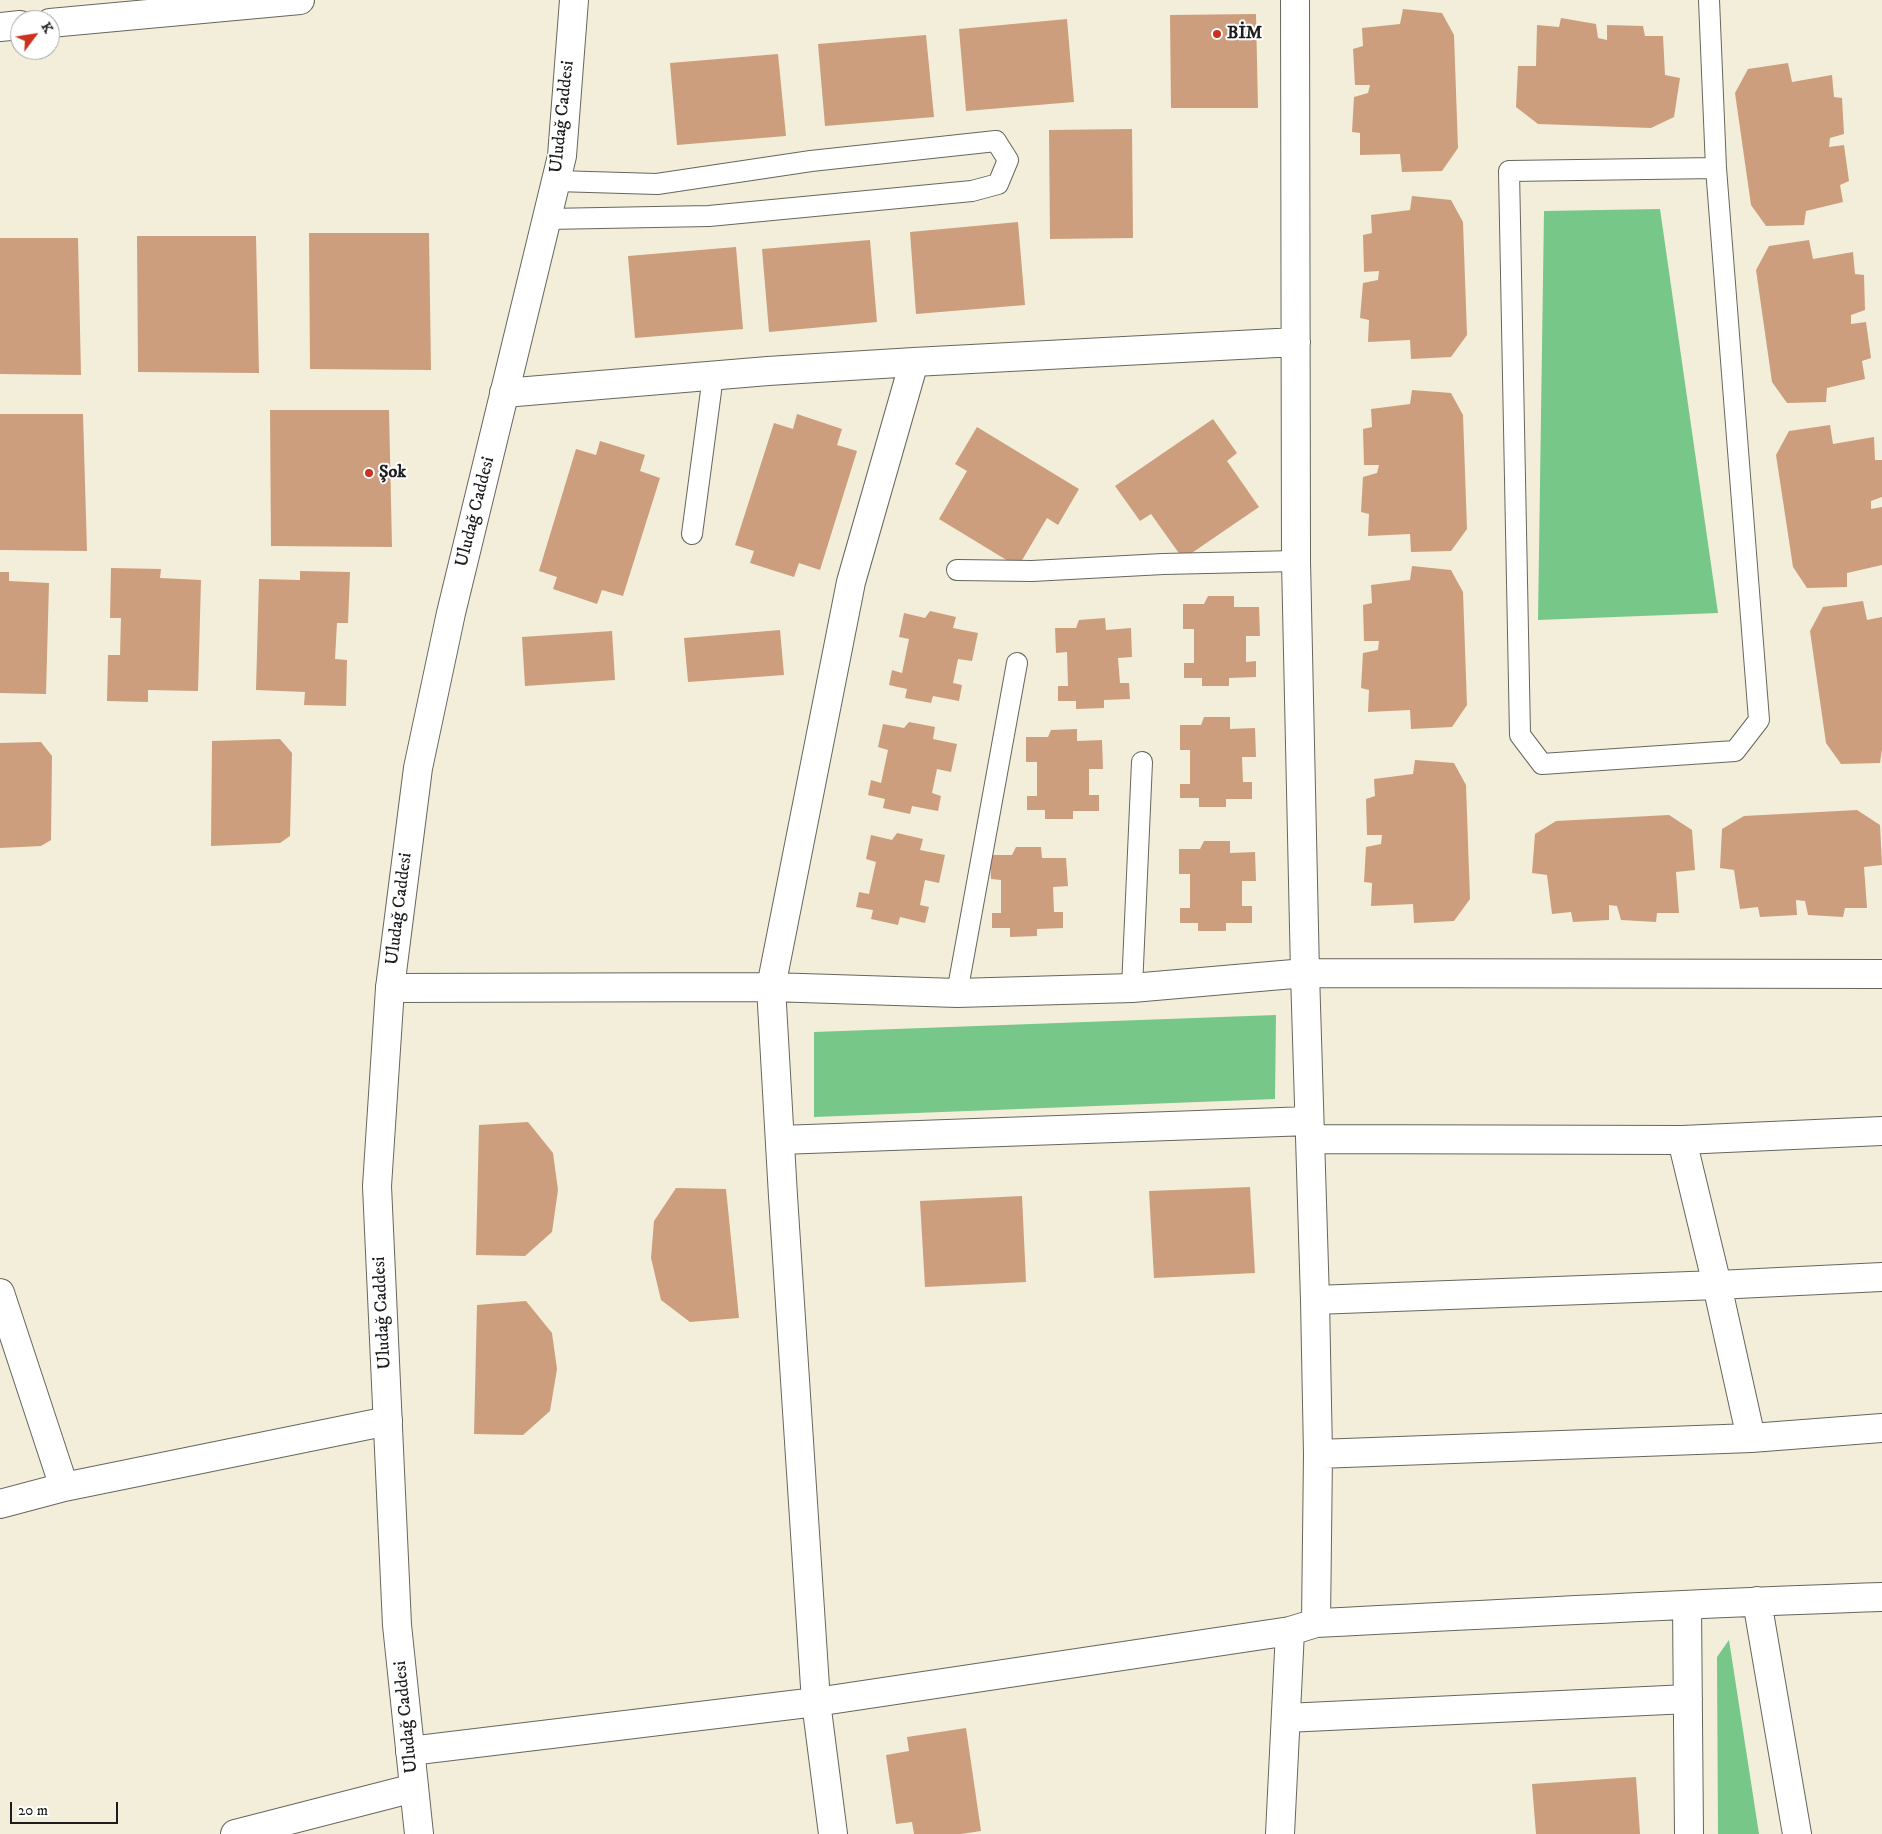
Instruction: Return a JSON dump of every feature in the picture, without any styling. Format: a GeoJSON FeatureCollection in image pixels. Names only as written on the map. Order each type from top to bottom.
{"type":"FeatureCollection","features":[{"type":"Feature","properties":{"kind":"street"},"geometry":{"type":"LineString","coordinates":[[60,22],[300,0]]}},
{"type":"Feature","properties":{"kind":"street","name":"Uludağ Caddesi"},"geometry":{"type":"LineString","coordinates":[[419,1834],[397,1625],[377,1186],[390,988],[418,768],[451,613],[562,156],[574,0]]}},
{"type":"Feature","properties":{"kind":"street"},"geometry":{"type":"LineString","coordinates":[[1296,0],[1296,561],[1318,1454],[1316,1623]]}},
{"type":"Feature","properties":{"kind":"street"},"geometry":{"type":"LineString","coordinates":[[504,393],[914,362],[1296,342]]}},
{"type":"Feature","properties":{"kind":"street"},"geometry":{"type":"LineString","coordinates":[[833,1834],[816,1702],[771,987],[852,582],[914,362]]}},
{"type":"Feature","properties":{"kind":"street"},"geometry":{"type":"LineString","coordinates":[[390,988],[771,987],[957,993],[1132,988],[1305,973],[1882,974]]}},
{"type":"Feature","properties":{"kind":"street"},"geometry":{"type":"LineString","coordinates":[[780,1140],[1309,1130],[1682,1140],[1882,1131]]}},
{"type":"Feature","properties":{"kind":"street"},"geometry":{"type":"LineString","coordinates":[[1682,1140],[1751,1438]]}},
{"type":"Feature","properties":{"kind":"street"},"geometry":{"type":"LineString","coordinates":[[1315,1300],[1882,1277]]}},
{"type":"Feature","properties":{"kind":"street"},"geometry":{"type":"LineString","coordinates":[[0,1293],[64,1487]]}},
{"type":"Feature","properties":{"kind":"street"},"geometry":{"type":"LineString","coordinates":[[0,1504],[64,1487],[388,1421]]}},
{"type":"Feature","properties":{"kind":"street"},"geometry":{"type":"LineString","coordinates":[[1318,1454],[1751,1438],[1882,1428]]}},
{"type":"Feature","properties":{"kind":"street"},"geometry":{"type":"LineString","coordinates":[[410,1751],[816,1702],[1290,1631],[1316,1623],[1687,1606],[1757,1601],[1882,1597]]}},
{"type":"Feature","properties":{"kind":"street"},"geometry":{"type":"LineString","coordinates":[[1757,1601],[1797,1834]]}},
{"type":"Feature","properties":{"kind":"street"},"geometry":{"type":"LineString","coordinates":[[1687,1606],[1689,1834]]}},
{"type":"Feature","properties":{"kind":"street"},"geometry":{"type":"LineString","coordinates":[[1280,1834],[1290,1631]]}},
{"type":"Feature","properties":{"kind":"street"},"geometry":{"type":"LineString","coordinates":[[1286,1718],[1688,1699]]}},
{"type":"Feature","properties":{"kind":"street"},"geometry":{"type":"LineString","coordinates":[[235,1834],[414,1788]]}},
{"type":"Feature","properties":{"kind":"lane"},"geometry":{"type":"LineString","coordinates":[[1710,0],[1716,168],[1759,720],[1734,750],[1542,764],[1520,736],[1509,171],[1716,168]]}},
{"type":"Feature","properties":{"kind":"lane"},"geometry":{"type":"LineString","coordinates":[[547,218],[709,216],[972,191],[998,184],[1008,160],[996,142],[811,161],[657,184],[556,181]]}},
{"type":"Feature","properties":{"kind":"lane"},"geometry":{"type":"LineString","coordinates":[[692,534],[713,376]]}},
{"type":"Feature","properties":{"kind":"lane"},"geometry":{"type":"LineString","coordinates":[[956,570],[1032,571],[1163,564],[1296,561]]}},
{"type":"Feature","properties":{"kind":"lane"},"geometry":{"type":"LineString","coordinates":[[957,993],[1017,663]]}},
{"type":"Feature","properties":{"kind":"lane"},"geometry":{"type":"LineString","coordinates":[[1132,988],[1142,762]]}},
{"type":"Feature","properties":{"kind":"green space"},"geometry":{"type":"Polygon","coordinates":[[[1660,209],[1718,613],[1538,620],[1544,211],[1660,209]]]}},
{"type":"Feature","properties":{"kind":"green space"},"geometry":{"type":"Polygon","coordinates":[[[1276,1015],[1275,1099],[814,1117],[814,1032],[1276,1015]]]}},
{"type":"Feature","properties":{"kind":"green space"},"geometry":{"type":"Polygon","coordinates":[[[1729,1640],[1759,1834],[1718,1834],[1717,1657],[1729,1640]]]}},
{"type":"Feature","properties":{"kind":"building"},"geometry":{"type":"Polygon","coordinates":[[[1403,9],[1442,13],[1454,35],[1458,148],[1442,171],[1402,172],[1400,154],[1360,155],[1360,133],[1352,132],[1354,97],[1368,93],[1370,85],[1355,85],[1353,49],[1363,46],[1362,28],[1400,24],[1403,9]]]}},
{"type":"Feature","properties":{"kind":"building"},"geometry":{"type":"Polygon","coordinates":[[[1256,14],[1258,108],[1171,108],[1170,15],[1256,14]]]}},
{"type":"Feature","properties":{"kind":"building"},"geometry":{"type":"Polygon","coordinates":[[[1561,18],[1596,24],[1598,38],[1607,40],[1607,25],[1643,26],[1645,36],[1663,36],[1665,75],[1680,78],[1674,117],[1651,128],[1538,124],[1516,107],[1518,66],[1536,66],[1537,25],[1559,27],[1561,18]]]}},
{"type":"Feature","properties":{"kind":"building"},"geometry":{"type":"Polygon","coordinates":[[[1067,19],[1074,102],[966,111],[959,29],[1067,19]]]}},
{"type":"Feature","properties":{"kind":"building"},"geometry":{"type":"Polygon","coordinates":[[[926,35],[934,117],[825,126],[818,44],[926,35]]]}},
{"type":"Feature","properties":{"kind":"building"},"geometry":{"type":"Polygon","coordinates":[[[778,54],[786,136],[677,145],[670,63],[778,54]]]}},
{"type":"Feature","properties":{"kind":"building"},"geometry":{"type":"Polygon","coordinates":[[[1788,63],[1792,82],[1832,75],[1834,97],[1842,98],[1844,134],[1830,138],[1829,147],[1844,145],[1849,181],[1840,185],[1843,202],[1806,211],[1804,225],[1766,226],[1751,205],[1735,93],[1748,69],[1788,63]]]}},
{"type":"Feature","properties":{"kind":"building"},"geometry":{"type":"Polygon","coordinates":[[[1132,129],[1133,238],[1050,239],[1049,130],[1132,129]]]}},
{"type":"Feature","properties":{"kind":"building"},"geometry":{"type":"Polygon","coordinates":[[[1412,196],[1451,200],[1463,222],[1467,335],[1451,357],[1411,359],[1410,340],[1368,342],[1369,320],[1360,318],[1363,283],[1378,280],[1379,271],[1364,272],[1363,235],[1372,233],[1371,215],[1410,210],[1412,196]]]}},
{"type":"Feature","properties":{"kind":"building"},"geometry":{"type":"Polygon","coordinates":[[[1018,222],[1025,305],[916,314],[910,232],[1018,222]]]}},
{"type":"Feature","properties":{"kind":"building"},"geometry":{"type":"Polygon","coordinates":[[[309,233],[429,233],[431,370],[310,369],[309,233]]]}},
{"type":"Feature","properties":{"kind":"building"},"geometry":{"type":"Polygon","coordinates":[[[137,236],[256,236],[259,373],[138,372],[137,236]]]}},
{"type":"Feature","properties":{"kind":"building"},"geometry":{"type":"Polygon","coordinates":[[[0,238],[78,238],[81,375],[0,374],[0,238]]]}},
{"type":"Feature","properties":{"kind":"building"},"geometry":{"type":"Polygon","coordinates":[[[870,240],[877,322],[769,332],[762,249],[870,240]]]}},
{"type":"Feature","properties":{"kind":"building"},"geometry":{"type":"Polygon","coordinates":[[[1809,240],[1813,259],[1853,252],[1855,274],[1864,275],[1865,310],[1851,315],[1851,324],[1866,322],[1871,358],[1862,361],[1865,379],[1827,388],[1826,402],[1787,403],[1772,382],[1756,270],[1769,246],[1809,240]]]}},
{"type":"Feature","properties":{"kind":"building"},"geometry":{"type":"Polygon","coordinates":[[[736,247],[743,329],[635,338],[628,256],[736,247]]]}},
{"type":"Feature","properties":{"kind":"building"},"geometry":{"type":"Polygon","coordinates":[[[1412,390],[1451,393],[1463,415],[1467,529],[1451,551],[1411,552],[1410,534],[1368,536],[1369,514],[1361,512],[1363,477],[1377,473],[1379,465],[1364,465],[1363,429],[1372,427],[1371,409],[1410,404],[1412,390]]]}},
{"type":"Feature","properties":{"kind":"building"},"geometry":{"type":"Polygon","coordinates":[[[270,410],[389,410],[392,547],[271,546],[270,410]]]}},
{"type":"Feature","properties":{"kind":"building"},"geometry":{"type":"Polygon","coordinates":[[[0,414],[83,414],[87,551],[0,550],[0,414]]]}},
{"type":"Feature","properties":{"kind":"building"},"geometry":{"type":"Polygon","coordinates":[[[797,414],[842,429],[837,445],[857,451],[820,570],[799,563],[794,577],[750,563],[754,551],[735,545],[774,423],[793,429],[797,414]]]}},
{"type":"Feature","properties":{"kind":"building"},"geometry":{"type":"Polygon","coordinates":[[[1213,419],[1237,453],[1227,461],[1259,507],[1183,559],[1151,514],[1140,521],[1115,486],[1213,419]]]}},
{"type":"Feature","properties":{"kind":"building"},"geometry":{"type":"Polygon","coordinates":[[[1830,425],[1833,444],[1874,437],[1875,460],[1882,460],[1882,497],[1871,501],[1871,509],[1882,507],[1882,565],[1847,573],[1847,587],[1807,588],[1793,567],[1776,455],[1789,431],[1830,425]]]}},
{"type":"Feature","properties":{"kind":"building"},"geometry":{"type":"Polygon","coordinates":[[[977,427],[1079,489],[1058,525],[1047,518],[1018,567],[939,519],[967,471],[955,464],[977,427]]]}},
{"type":"Feature","properties":{"kind":"building"},"geometry":{"type":"Polygon","coordinates":[[[600,441],[645,455],[640,471],[660,478],[623,596],[602,590],[597,604],[553,589],[557,577],[539,571],[576,449],[596,455],[600,441]]]}},
{"type":"Feature","properties":{"kind":"building"},"geometry":{"type":"Polygon","coordinates":[[[1412,566],[1451,570],[1463,592],[1467,705],[1452,727],[1411,729],[1410,710],[1368,712],[1369,690],[1361,688],[1363,653],[1378,650],[1379,641],[1364,641],[1363,605],[1372,603],[1371,585],[1410,580],[1412,566]]]}},
{"type":"Feature","properties":{"kind":"building"},"geometry":{"type":"Polygon","coordinates":[[[111,568],[161,569],[160,578],[201,580],[198,691],[148,690],[148,702],[107,701],[108,655],[120,655],[121,618],[110,618],[111,568]]]}},
{"type":"Feature","properties":{"kind":"building"},"geometry":{"type":"Polygon","coordinates":[[[300,571],[350,572],[348,623],[337,623],[335,659],[347,660],[346,706],[304,705],[305,692],[256,690],[259,579],[300,580],[300,571]]]}},
{"type":"Feature","properties":{"kind":"building"},"geometry":{"type":"Polygon","coordinates":[[[0,572],[9,572],[9,581],[49,583],[46,694],[0,693],[0,572]]]}},
{"type":"Feature","properties":{"kind":"building"},"geometry":{"type":"Polygon","coordinates":[[[1208,596],[1234,596],[1234,607],[1259,607],[1260,636],[1246,636],[1246,662],[1256,661],[1256,677],[1229,678],[1229,686],[1202,686],[1202,678],[1184,678],[1184,663],[1194,663],[1194,629],[1183,629],[1183,604],[1204,604],[1208,596]]]}},
{"type":"Feature","properties":{"kind":"building"},"geometry":{"type":"Polygon","coordinates":[[[1863,601],[1867,620],[1882,617],[1882,749],[1880,763],[1841,764],[1826,743],[1810,631],[1823,607],[1863,601]]]}},
{"type":"Feature","properties":{"kind":"building"},"geometry":{"type":"Polygon","coordinates":[[[930,611],[956,617],[953,628],[978,633],[972,661],[958,659],[953,683],[962,685],[959,701],[933,696],[931,703],[905,698],[907,689],[889,685],[892,670],[902,673],[909,639],[899,637],[904,613],[925,618],[930,611]]]}},
{"type":"Feature","properties":{"kind":"building"},"geometry":{"type":"Polygon","coordinates":[[[1105,618],[1106,630],[1131,628],[1132,657],[1118,658],[1120,683],[1129,683],[1130,699],[1104,700],[1104,708],[1076,709],[1076,701],[1058,701],[1058,686],[1068,686],[1067,652],[1056,653],[1055,628],[1076,628],[1079,620],[1105,618]]]}},
{"type":"Feature","properties":{"kind":"building"},"geometry":{"type":"Polygon","coordinates":[[[780,630],[784,675],[688,682],[684,638],[780,630]]]}},
{"type":"Feature","properties":{"kind":"building"},"geometry":{"type":"Polygon","coordinates":[[[612,631],[615,680],[525,686],[522,637],[612,631]]]}},
{"type":"Feature","properties":{"kind":"building"},"geometry":{"type":"Polygon","coordinates":[[[1204,717],[1230,717],[1230,729],[1255,728],[1256,757],[1242,757],[1243,782],[1252,782],[1252,799],[1226,799],[1226,807],[1199,807],[1199,798],[1180,798],[1180,784],[1190,784],[1190,750],[1180,750],[1180,725],[1201,725],[1204,717]]]}},
{"type":"Feature","properties":{"kind":"building"},"geometry":{"type":"Polygon","coordinates":[[[909,722],[935,727],[933,739],[957,744],[951,772],[937,769],[932,793],[941,796],[938,811],[912,806],[910,814],[883,808],[885,799],[868,795],[871,780],[881,783],[888,750],[878,747],[883,724],[904,728],[909,722]]]}},
{"type":"Feature","properties":{"kind":"building"},"geometry":{"type":"Polygon","coordinates":[[[1077,729],[1077,741],[1102,740],[1103,769],[1089,769],[1089,795],[1099,795],[1099,811],[1073,811],[1073,819],[1045,819],[1045,810],[1027,810],[1027,796],[1037,796],[1037,762],[1026,762],[1026,737],[1048,737],[1051,730],[1077,729]]]}},
{"type":"Feature","properties":{"kind":"building"},"geometry":{"type":"Polygon","coordinates":[[[280,739],[292,753],[290,836],[280,843],[211,846],[212,741],[280,739]]]}},
{"type":"Feature","properties":{"kind":"building"},"geometry":{"type":"Polygon","coordinates":[[[41,742],[52,756],[51,840],[41,846],[0,848],[0,743],[41,742]]]}},
{"type":"Feature","properties":{"kind":"building"},"geometry":{"type":"Polygon","coordinates":[[[1415,760],[1454,763],[1466,785],[1470,899],[1454,921],[1414,923],[1413,904],[1371,906],[1372,883],[1364,882],[1366,847],[1381,844],[1382,835],[1367,835],[1366,799],[1375,796],[1374,779],[1413,774],[1415,760]]]}},
{"type":"Feature","properties":{"kind":"building"},"geometry":{"type":"Polygon","coordinates":[[[1857,810],[1880,825],[1882,865],[1864,867],[1867,908],[1845,908],[1843,917],[1808,915],[1805,901],[1796,900],[1797,915],[1760,917],[1758,907],[1740,909],[1734,870],[1720,868],[1722,829],[1744,816],[1857,810]]]}},
{"type":"Feature","properties":{"kind":"building"},"geometry":{"type":"Polygon","coordinates":[[[1669,815],[1692,830],[1695,870],[1676,872],[1679,913],[1657,913],[1656,922],[1621,920],[1617,906],[1609,905],[1609,920],[1573,922],[1571,912],[1552,914],[1547,875],[1532,873],[1535,834],[1556,821],[1669,815]]]}},
{"type":"Feature","properties":{"kind":"building"},"geometry":{"type":"Polygon","coordinates":[[[897,833],[923,839],[920,850],[945,855],[939,883],[925,880],[920,905],[929,907],[925,923],[900,917],[898,925],[871,919],[873,910],[856,907],[859,892],[869,894],[876,862],[866,859],[871,835],[892,840],[897,833]]]}},
{"type":"Feature","properties":{"kind":"building"},"geometry":{"type":"Polygon","coordinates":[[[1204,841],[1230,841],[1230,853],[1255,852],[1256,881],[1242,881],[1242,906],[1252,906],[1252,923],[1226,923],[1226,931],[1198,931],[1198,923],[1180,923],[1180,908],[1190,908],[1190,874],[1179,874],[1179,849],[1200,849],[1204,841]]]}},
{"type":"Feature","properties":{"kind":"building"},"geometry":{"type":"Polygon","coordinates":[[[1016,847],[1041,847],[1042,858],[1066,858],[1068,886],[1053,887],[1054,912],[1063,912],[1063,928],[1037,929],[1037,936],[1010,937],[1010,928],[992,928],[992,913],[1001,913],[1001,880],[991,879],[990,855],[1012,855],[1016,847]]]}},
{"type":"Feature","properties":{"kind":"building"},"geometry":{"type":"Polygon","coordinates":[[[528,1122],[553,1153],[558,1190],[552,1232],[525,1256],[476,1255],[479,1125],[528,1122]]]}},
{"type":"Feature","properties":{"kind":"building"},"geometry":{"type":"Polygon","coordinates":[[[1250,1187],[1255,1273],[1154,1278],[1149,1191],[1250,1187]]]}},
{"type":"Feature","properties":{"kind":"building"},"geometry":{"type":"Polygon","coordinates":[[[676,1188],[726,1189],[739,1318],[690,1322],[661,1300],[651,1258],[654,1221],[676,1188]]]}},
{"type":"Feature","properties":{"kind":"building"},"geometry":{"type":"Polygon","coordinates":[[[1022,1196],[1026,1282],[925,1287],[920,1201],[1022,1196]]]}},
{"type":"Feature","properties":{"kind":"building"},"geometry":{"type":"Polygon","coordinates":[[[526,1301],[552,1333],[557,1369],[550,1411],[523,1435],[474,1434],[477,1305],[526,1301]]]}},
{"type":"Feature","properties":{"kind":"building"},"geometry":{"type":"Polygon","coordinates":[[[966,1728],[981,1831],[961,1834],[914,1834],[912,1822],[896,1824],[886,1755],[909,1751],[907,1737],[966,1728]]]}},
{"type":"Feature","properties":{"kind":"building"},"geometry":{"type":"Polygon","coordinates":[[[1636,1777],[1640,1834],[1536,1834],[1532,1784],[1636,1777]]]}},
{"type":"Feature","properties":{"kind":"place","name":"BİM"},"geometry":{"type":"Point","coordinates":[1217,34]}},
{"type":"Feature","properties":{"kind":"place","name":"Şok"},"geometry":{"type":"Point","coordinates":[369,473]}}]}
